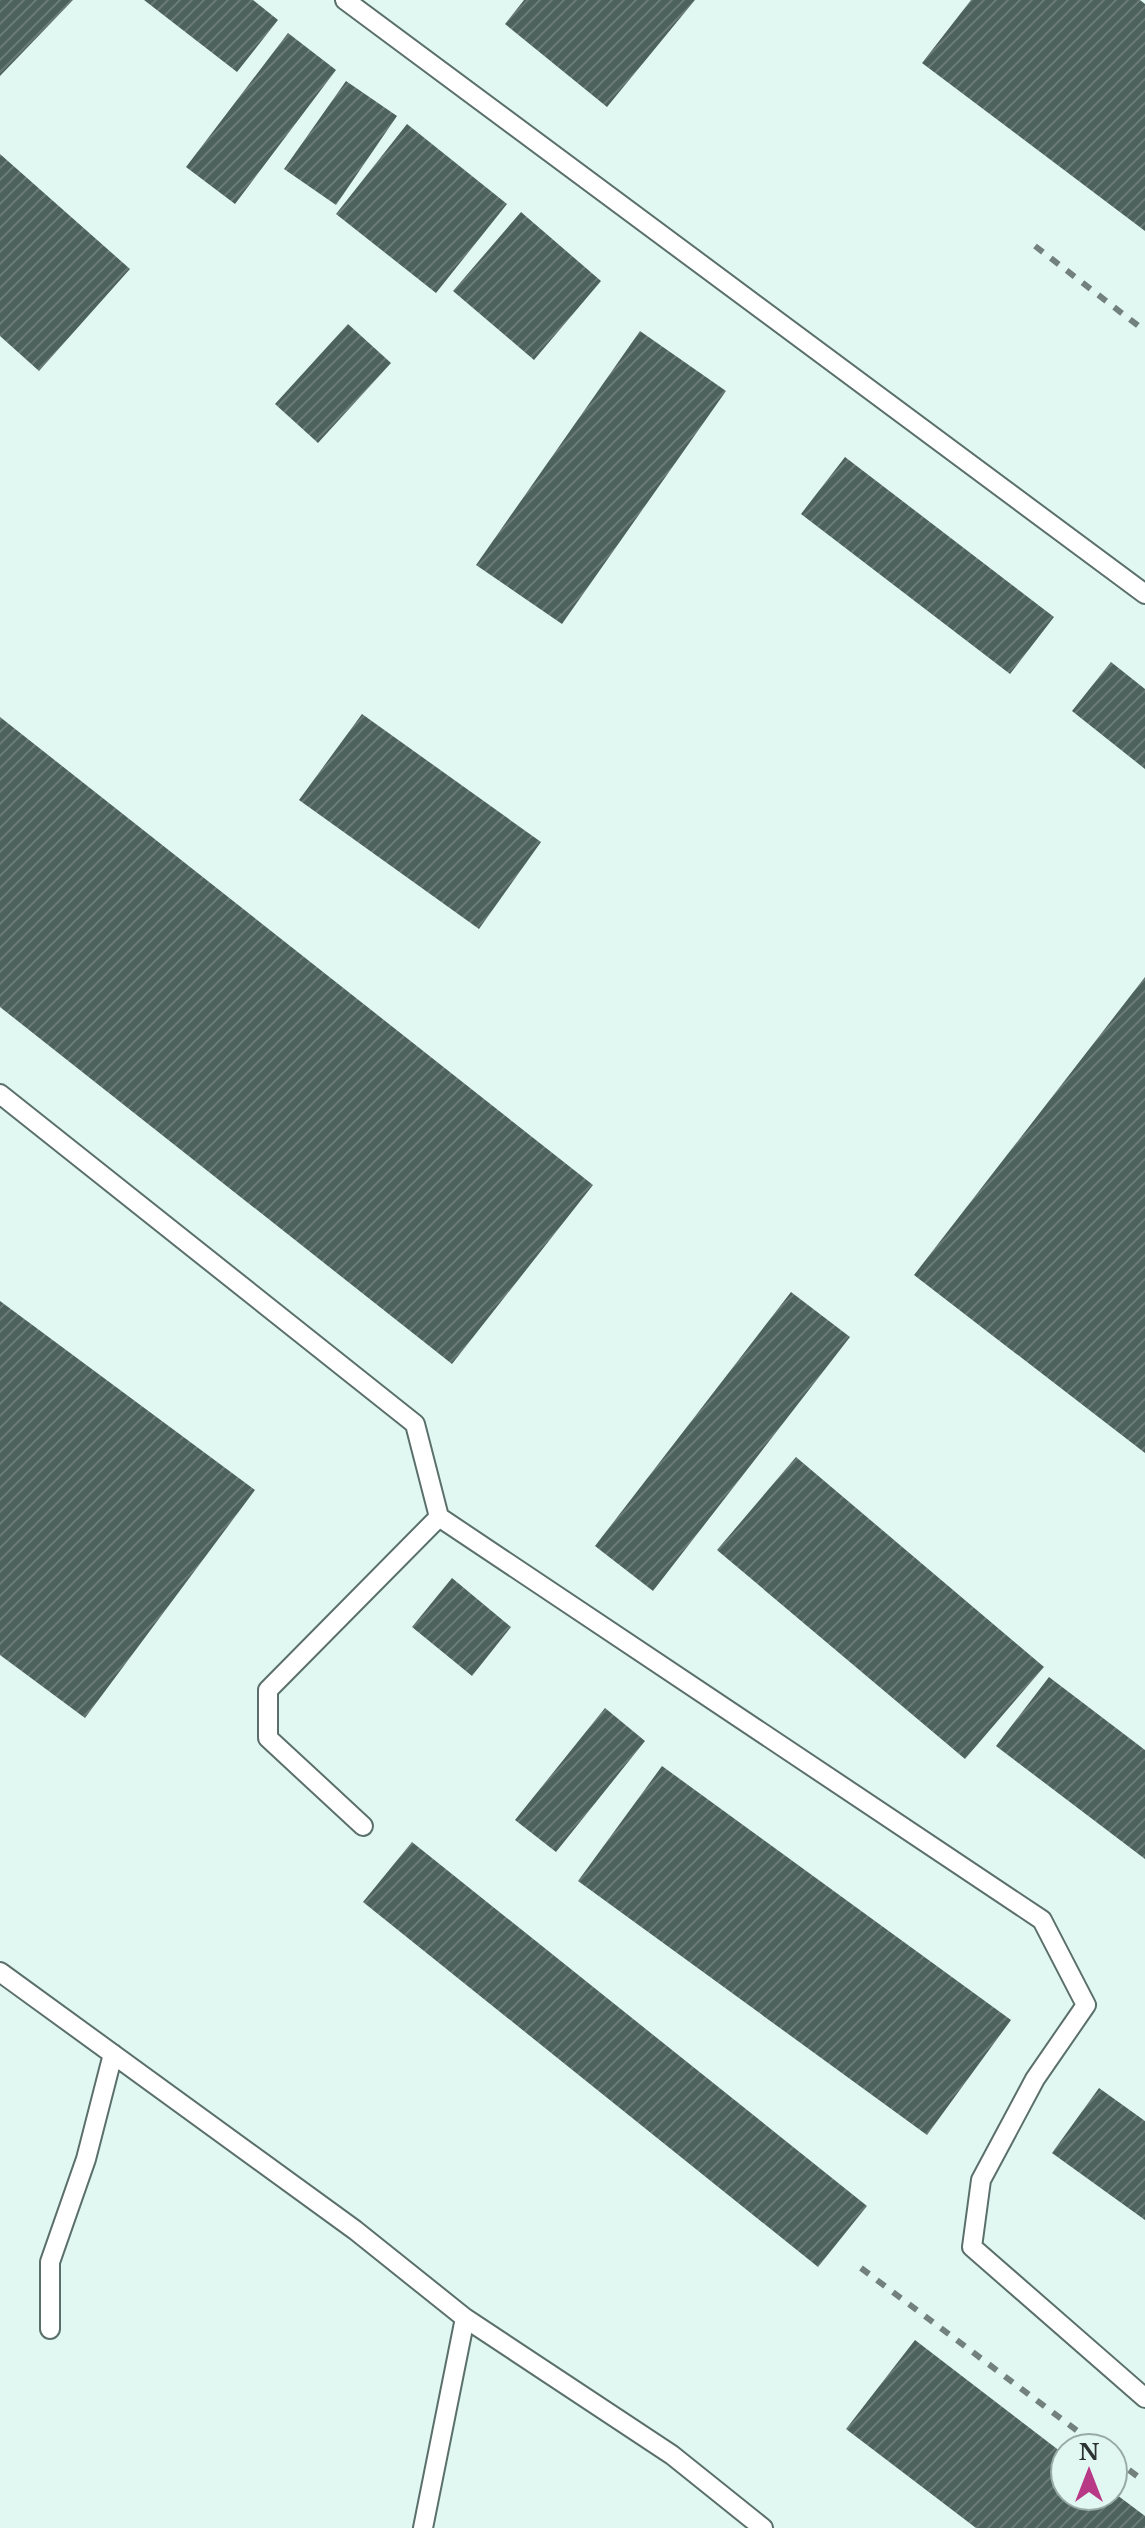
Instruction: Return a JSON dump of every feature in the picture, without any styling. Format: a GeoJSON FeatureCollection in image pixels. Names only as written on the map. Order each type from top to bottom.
{"type":"FeatureCollection","features":[{"type":"Feature","properties":{"kind":"lane"},"geometry":{"type":"LineString","coordinates":[[345,0],[1145,594]]}},
{"type":"Feature","properties":{"kind":"lane"},"geometry":{"type":"LineString","coordinates":[[0,1094],[415,1424],[439,1517],[1042,1920],[1086,2005],[1035,2079],[981,2180],[972,2247],[1145,2398]]}},
{"type":"Feature","properties":{"kind":"lane"},"geometry":{"type":"LineString","coordinates":[[363,1826],[268,1738],[268,1690],[439,1517]]}},
{"type":"Feature","properties":{"kind":"lane"},"geometry":{"type":"LineString","coordinates":[[0,1972],[355,2230],[465,2318],[672,2455],[763,2528]]}},
{"type":"Feature","properties":{"kind":"lane"},"geometry":{"type":"LineString","coordinates":[[50,2329],[50,2262],[86,2159],[113,2054]]}},
{"type":"Feature","properties":{"kind":"lane"},"geometry":{"type":"LineString","coordinates":[[423,2528],[465,2318]]}},
{"type":"Feature","properties":{"kind":"building"},"geometry":{"type":"Polygon","coordinates":[[[0,0],[73,0],[0,76],[0,0]]]}},
{"type":"Feature","properties":{"kind":"building"},"geometry":{"type":"Polygon","coordinates":[[[144,0],[253,0],[278,20],[237,72],[144,0]]]}},
{"type":"Feature","properties":{"kind":"building"},"geometry":{"type":"Polygon","coordinates":[[[524,0],[695,0],[607,107],[505,24],[524,0]]]}},
{"type":"Feature","properties":{"kind":"building"},"geometry":{"type":"Polygon","coordinates":[[[971,0],[1140,0],[1145,4],[1145,231],[922,63],[971,0]]]}},
{"type":"Feature","properties":{"kind":"building"},"geometry":{"type":"Polygon","coordinates":[[[288,33],[336,70],[235,204],[186,167],[288,33]]]}},
{"type":"Feature","properties":{"kind":"building"},"geometry":{"type":"Polygon","coordinates":[[[346,81],[397,116],[336,205],[284,169],[346,81]]]}},
{"type":"Feature","properties":{"kind":"building"},"geometry":{"type":"Polygon","coordinates":[[[407,124],[507,204],[436,293],[336,214],[407,124]]]}},
{"type":"Feature","properties":{"kind":"building"},"geometry":{"type":"Polygon","coordinates":[[[0,154],[130,269],[39,371],[0,336],[0,154]]]}},
{"type":"Feature","properties":{"kind":"building"},"geometry":{"type":"Polygon","coordinates":[[[521,212],[601,281],[534,360],[453,291],[521,212]]]}},
{"type":"Feature","properties":{"kind":"building"},"geometry":{"type":"Polygon","coordinates":[[[348,324],[391,363],[318,443],[275,404],[348,324]]]}},
{"type":"Feature","properties":{"kind":"building"},"geometry":{"type":"Polygon","coordinates":[[[640,331],[726,391],[562,624],[476,565],[640,331]]]}},
{"type":"Feature","properties":{"kind":"building"},"geometry":{"type":"Polygon","coordinates":[[[845,457],[1054,617],[1010,674],[801,514],[845,457]]]}},
{"type":"Feature","properties":{"kind":"building"},"geometry":{"type":"Polygon","coordinates":[[[1111,662],[1145,689],[1145,769],[1072,711],[1111,662]]]}},
{"type":"Feature","properties":{"kind":"building"},"geometry":{"type":"Polygon","coordinates":[[[362,714],[541,842],[479,929],[299,800],[362,714]]]}},
{"type":"Feature","properties":{"kind":"building"},"geometry":{"type":"Polygon","coordinates":[[[0,717],[593,1185],[452,1364],[0,1007],[0,717]]]}},
{"type":"Feature","properties":{"kind":"building"},"geometry":{"type":"Polygon","coordinates":[[[1145,977],[1145,1453],[914,1275],[1145,977]]]}},
{"type":"Feature","properties":{"kind":"building"},"geometry":{"type":"Polygon","coordinates":[[[791,1292],[850,1337],[653,1591],[595,1546],[791,1292]]]}},
{"type":"Feature","properties":{"kind":"building"},"geometry":{"type":"Polygon","coordinates":[[[0,1301],[255,1490],[85,1718],[0,1655],[0,1301]]]}},
{"type":"Feature","properties":{"kind":"building"},"geometry":{"type":"Polygon","coordinates":[[[796,1457],[1044,1667],[965,1759],[717,1550],[796,1457]]]}},
{"type":"Feature","properties":{"kind":"building"},"geometry":{"type":"Polygon","coordinates":[[[452,1578],[511,1627],[472,1676],[412,1627],[452,1578]]]}},
{"type":"Feature","properties":{"kind":"building"},"geometry":{"type":"Polygon","coordinates":[[[1049,1677],[1145,1750],[1145,1859],[996,1746],[1049,1677]]]}},
{"type":"Feature","properties":{"kind":"building"},"geometry":{"type":"Polygon","coordinates":[[[605,1708],[645,1741],[556,1852],[515,1820],[605,1708]]]}},
{"type":"Feature","properties":{"kind":"building"},"geometry":{"type":"Polygon","coordinates":[[[662,1766],[1011,2020],[927,2135],[578,1881],[662,1766]]]}},
{"type":"Feature","properties":{"kind":"building"},"geometry":{"type":"Polygon","coordinates":[[[412,1842],[867,2206],[818,2267],[363,1902],[412,1842]]]}},
{"type":"Feature","properties":{"kind":"building"},"geometry":{"type":"Polygon","coordinates":[[[1099,2088],[1145,2121],[1145,2220],[1052,2153],[1099,2088]]]}},
{"type":"Feature","properties":{"kind":"building"},"geometry":{"type":"Polygon","coordinates":[[[915,2340],[1049,2443],[1049,2512],[1129,2512],[1129,2504],[1145,2516],[1145,2528],[976,2528],[846,2429],[915,2340]]]}},
{"type":"Feature","properties":{"kind":"railway"},"geometry":{"type":"LineString","coordinates":[[1035,246],[1145,331]]}},
{"type":"Feature","properties":{"kind":"railway"},"geometry":{"type":"LineString","coordinates":[[861,2268],[1079,2432]]}},
{"type":"Feature","properties":{"kind":"railway"},"geometry":{"type":"LineString","coordinates":[[1129,2470],[1145,2482]]}}]}
